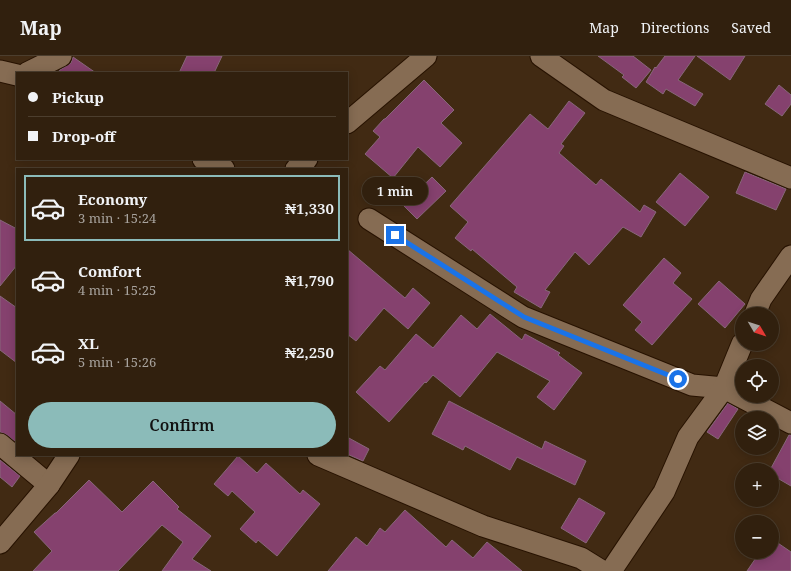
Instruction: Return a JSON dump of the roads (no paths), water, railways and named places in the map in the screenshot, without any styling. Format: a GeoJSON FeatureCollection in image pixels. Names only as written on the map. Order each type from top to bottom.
{"type":"FeatureCollection","features":[{"type":"Feature","properties":{"kind":"street"},"geometry":{"type":"LineString","coordinates":[[29,72],[61,56]]}},
{"type":"Feature","properties":{"kind":"street"},"geometry":{"type":"LineString","coordinates":[[348,122],[426,56]]}},
{"type":"Feature","properties":{"kind":"street"},"geometry":{"type":"LineString","coordinates":[[541,56],[546,61],[604,100],[791,178]]}},
{"type":"Feature","properties":{"kind":"street"},"geometry":{"type":"LineString","coordinates":[[0,71],[16,75]]}},
{"type":"Feature","properties":{"kind":"street"},"geometry":{"type":"LineString","coordinates":[[205,160],[222,168]]}},
{"type":"Feature","properties":{"kind":"street"},"geometry":{"type":"LineString","coordinates":[[297,168],[306,160]]}},
{"type":"Feature","properties":{"kind":"street"},"geometry":{"type":"LineString","coordinates":[[370,219],[524,317],[692,385],[724,388],[791,423]]}},
{"type":"Feature","properties":{"kind":"street"},"geometry":{"type":"LineString","coordinates":[[758,307],[761,299],[791,256]]}},
{"type":"Feature","properties":{"kind":"street"},"geometry":{"type":"LineString","coordinates":[[611,571],[664,492],[688,438],[724,388],[739,351]]}},
{"type":"Feature","properties":{"kind":"street"},"geometry":{"type":"LineString","coordinates":[[0,444],[49,485]]}},
{"type":"Feature","properties":{"kind":"street"},"geometry":{"type":"LineString","coordinates":[[0,543],[49,485],[68,456]]}},
{"type":"Feature","properties":{"kind":"street"},"geometry":{"type":"LineString","coordinates":[[320,456],[483,526],[580,558],[602,571]]}}]}
